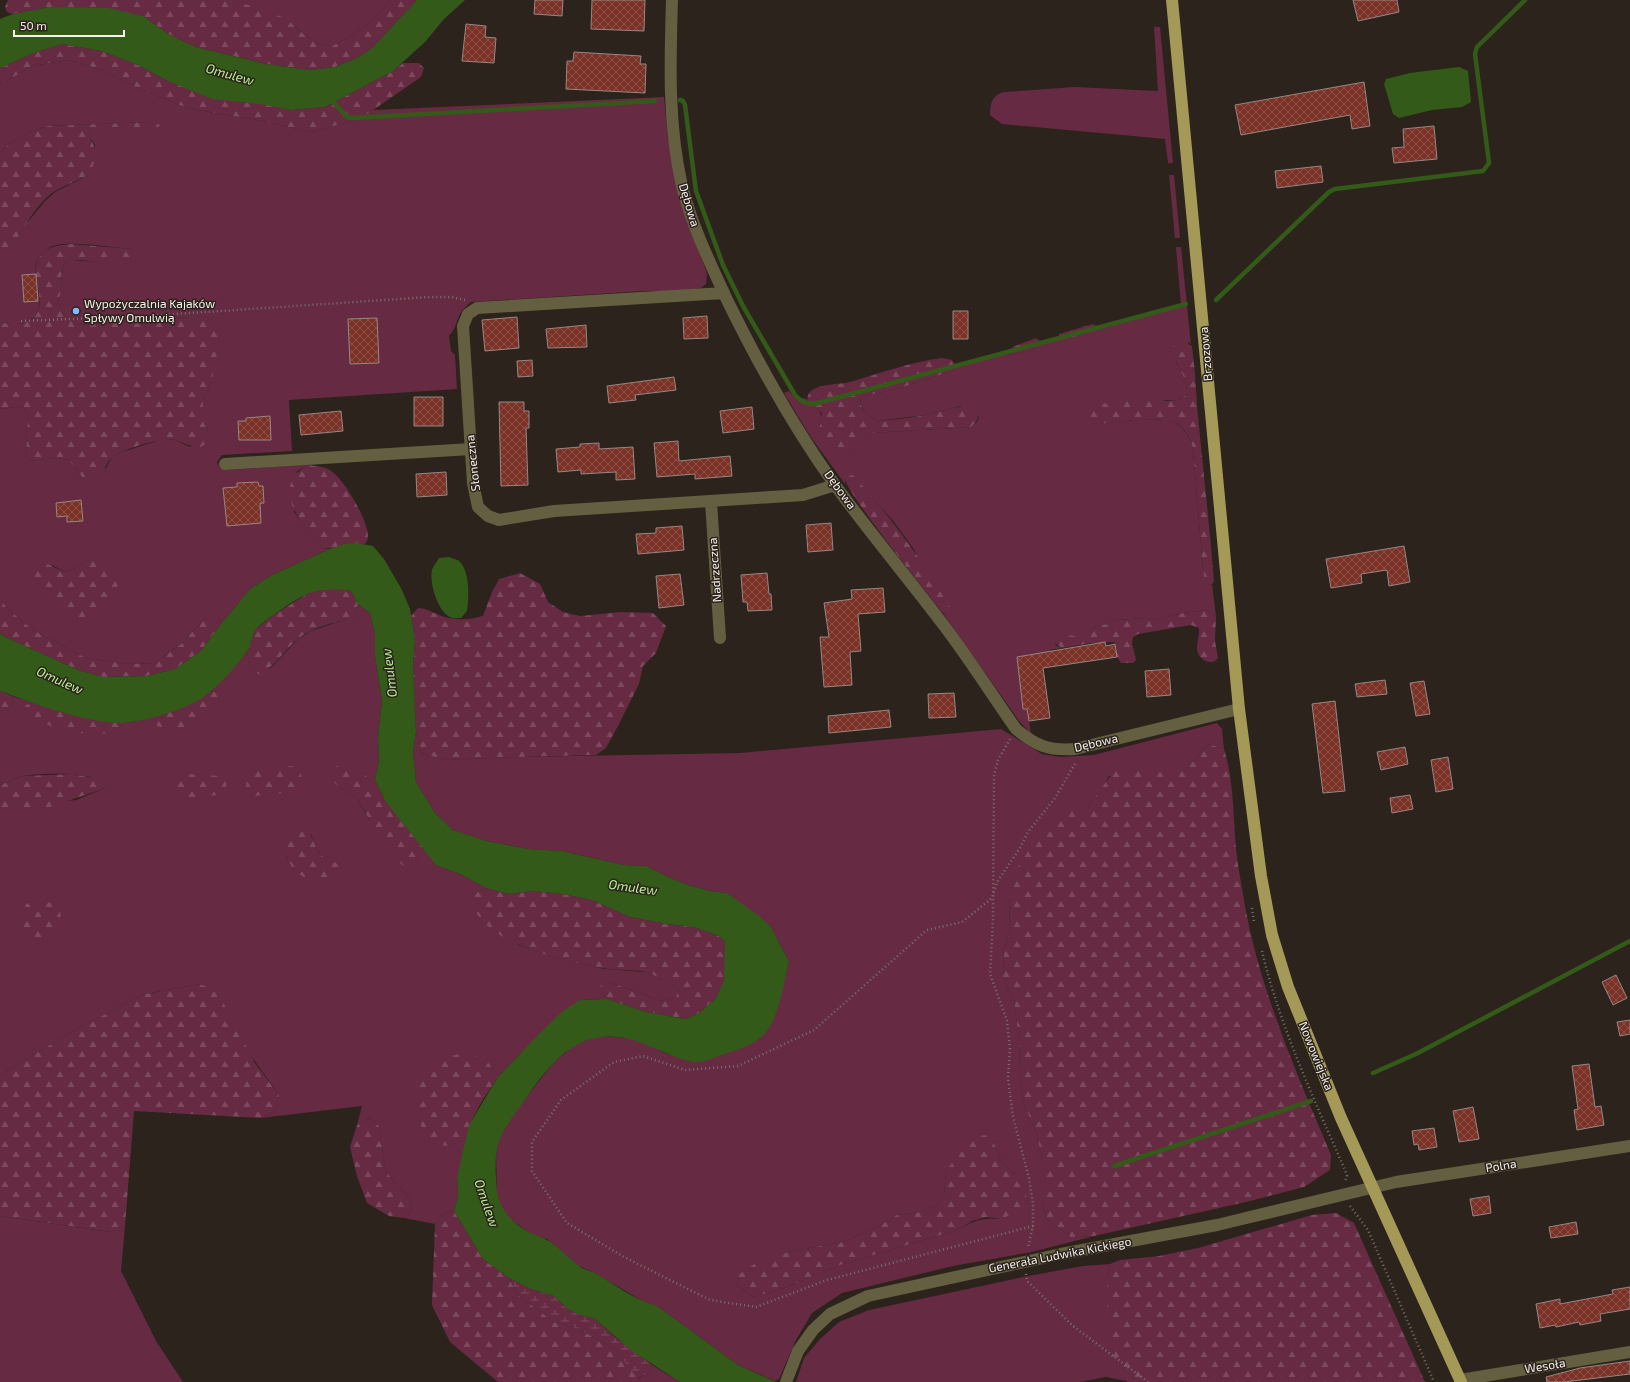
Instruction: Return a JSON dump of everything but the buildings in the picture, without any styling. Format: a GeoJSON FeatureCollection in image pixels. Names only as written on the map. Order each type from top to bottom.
{"type":"FeatureCollection","features":[{"type":"Feature","properties":{"kind":"main road","name":"Brzozowa"},"geometry":{"type":"LineString","coordinates":[[1172,0],[1239,709]]}},
{"type":"Feature","properties":{"kind":"main road","name":"Nowowiejska"},"geometry":{"type":"LineString","coordinates":[[1239,709],[1261,876],[1272,935],[1288,987],[1341,1118],[1460,1381]]}},
{"type":"Feature","properties":{"kind":"street","name":"Dębowa"},"geometry":{"type":"LineString","coordinates":[[672,0],[670,87],[671,121],[676,154],[683,188],[694,224],[724,293],[772,387],[835,485],[946,628],[1016,729],[1031,742],[1047,748],[1058,750],[1088,747],[1239,709]]}},
{"type":"Feature","properties":{"kind":"street"},"geometry":{"type":"LineString","coordinates":[[477,308],[724,293]]}},
{"type":"Feature","properties":{"kind":"street","name":"Słoneczna"},"geometry":{"type":"LineString","coordinates":[[477,308],[468,314],[463,326],[473,483],[478,507],[488,516],[499,520],[554,511],[803,495],[835,485]]}},
{"type":"Feature","properties":{"kind":"street"},"geometry":{"type":"LineString","coordinates":[[225,464],[471,449]]}},
{"type":"Feature","properties":{"kind":"street","name":"Nadrzeczna"},"geometry":{"type":"LineString","coordinates":[[711,502],[720,638]]}},
{"type":"Feature","properties":{"kind":"street","name":"Polna"},"geometry":{"type":"LineString","coordinates":[[1373,1188],[1396,1182],[1630,1146]]}},
{"type":"Feature","properties":{"kind":"street","name":"Generała Ludwika Kickiego"},"geometry":{"type":"LineString","coordinates":[[787,1379],[798,1351],[813,1330],[830,1314],[850,1303],[868,1296],[1061,1254],[1217,1225],[1373,1188]]}},
{"type":"Feature","properties":{"kind":"street","name":"Wesoła"},"geometry":{"type":"LineString","coordinates":[[1460,1381],[1630,1352]]}},
{"type":"Feature","properties":{"kind":"path"},"geometry":{"type":"LineString","coordinates":[[21,321],[146,316],[429,297],[452,297],[464,300],[477,308]]}},
{"type":"Feature","properties":{"kind":"path"},"geometry":{"type":"LineString","coordinates":[[1016,729],[998,760],[994,775],[990,974],[1007,1021],[1010,1049],[1008,1078],[1013,1117],[1029,1178],[1033,1204],[1033,1226],[1024,1263],[1027,1280],[1073,1326],[1148,1382]]}},
{"type":"Feature","properties":{"kind":"path"},"geometry":{"type":"LineString","coordinates":[[1033,1226],[827,1280],[756,1307],[710,1300],[624,1257],[567,1223],[532,1171],[532,1142],[561,1100],[614,1062],[643,1056],[686,1070],[738,1066],[814,1030],[927,930],[962,922],[992,898],[998,882],[1020,848],[1028,832],[1054,798],[1081,754],[1088,747]]}},
{"type":"Feature","properties":{"kind":"path"},"geometry":{"type":"LineString","coordinates":[[1368,1230],[1434,1382]]}},
{"type":"Feature","properties":{"kind":"green space"},"geometry":{"type":"Polygon","coordinates":[[[8,0],[234,0],[285,18],[306,36],[320,44],[330,47],[363,27],[384,8],[390,0],[417,0],[372,48],[357,58],[335,67],[309,70],[266,64],[195,47],[168,34],[143,16],[49,7],[13,14],[7,12],[5,7],[8,0]]]}},
{"type":"Feature","properties":{"kind":"green space"},"geometry":{"type":"Polygon","coordinates":[[[234,0],[390,0],[377,15],[363,27],[330,47],[320,44],[306,36],[296,27],[234,0]]]}},
{"type":"Feature","properties":{"kind":"green space"},"geometry":{"type":"Polygon","coordinates":[[[1154,27],[1160,27],[1173,163],[1168,163],[1165,139],[1002,124],[990,115],[992,100],[1000,93],[1004,92],[1074,87],[1158,91],[1154,27]]]}},
{"type":"Feature","properties":{"kind":"green space"},"geometry":{"type":"Polygon","coordinates":[[[63,44],[101,51],[138,65],[168,81],[291,110],[325,107],[393,71],[403,63],[419,63],[424,68],[421,77],[360,119],[311,132],[258,120],[197,110],[179,105],[140,89],[100,69],[68,60],[32,66],[0,85],[0,68],[36,52],[63,44]]]}},
{"type":"Feature","properties":{"kind":"green space"},"geometry":{"type":"Polygon","coordinates":[[[68,60],[100,69],[140,89],[179,105],[197,110],[258,120],[311,132],[360,119],[373,110],[664,97],[668,139],[692,234],[707,273],[706,284],[701,288],[682,291],[644,291],[471,302],[459,315],[455,327],[449,336],[451,351],[455,355],[457,389],[289,400],[292,451],[222,455],[217,462],[220,468],[227,470],[307,465],[297,471],[294,512],[321,548],[330,549],[272,575],[250,589],[221,624],[218,617],[206,617],[181,644],[155,663],[128,664],[86,658],[33,630],[7,608],[0,598],[0,409],[22,406],[28,412],[26,455],[29,461],[56,458],[69,460],[83,478],[106,468],[112,457],[122,452],[163,439],[175,440],[190,447],[208,432],[203,421],[203,400],[211,382],[215,321],[203,316],[78,325],[63,314],[58,301],[64,264],[71,260],[100,262],[132,249],[61,244],[50,247],[37,260],[35,271],[39,305],[37,313],[32,319],[24,323],[9,324],[0,322],[0,265],[26,224],[45,201],[55,192],[89,175],[95,145],[89,136],[91,132],[152,122],[48,126],[29,132],[11,142],[0,153],[0,85],[32,66],[68,60]],[[87,560],[75,568],[65,572],[52,565],[42,595],[87,560]]]}},
{"type":"Feature","properties":{"kind":"green space"},"geometry":{"type":"Polygon","coordinates":[[[152,122],[160,125],[158,128],[135,132],[91,132],[89,136],[95,151],[95,160],[89,175],[55,191],[46,198],[32,215],[0,265],[0,153],[11,142],[29,132],[48,126],[152,122]]]}},
{"type":"Feature","properties":{"kind":"green space"},"geometry":{"type":"Polygon","coordinates":[[[1169,175],[1174,175],[1180,238],[1175,238],[1169,175]]]}},
{"type":"Feature","properties":{"kind":"green space"},"geometry":{"type":"Polygon","coordinates":[[[71,244],[141,251],[141,256],[126,261],[103,262],[76,260],[64,264],[61,291],[58,301],[63,314],[78,325],[203,316],[215,321],[218,337],[216,363],[211,382],[203,400],[203,421],[208,432],[209,441],[201,447],[188,445],[175,440],[161,440],[134,447],[113,457],[100,476],[91,482],[83,478],[69,460],[56,458],[29,461],[26,455],[28,412],[22,406],[0,409],[0,322],[21,324],[34,318],[40,301],[36,263],[46,250],[71,244]]]}},
{"type":"Feature","properties":{"kind":"green space"},"geometry":{"type":"Polygon","coordinates":[[[1176,247],[1181,247],[1191,345],[1189,342],[1176,362],[1184,377],[1187,394],[1177,401],[1166,400],[1099,424],[1138,420],[1167,420],[1178,424],[1186,434],[1193,449],[1203,569],[1208,585],[1212,584],[1216,616],[1208,610],[1183,613],[1153,620],[1145,618],[1117,620],[1109,624],[1100,625],[1093,629],[1089,635],[1082,638],[1061,634],[1055,645],[1062,648],[1050,650],[1050,653],[1017,657],[1023,709],[1027,709],[1031,734],[1019,721],[942,612],[947,614],[913,548],[894,522],[853,476],[845,479],[845,484],[810,436],[784,393],[789,391],[793,396],[807,399],[811,408],[819,410],[822,418],[819,425],[851,453],[863,437],[870,433],[971,427],[977,422],[979,417],[960,406],[926,415],[876,421],[867,414],[861,405],[861,397],[900,388],[949,372],[954,369],[954,366],[1008,352],[1011,355],[1031,351],[1041,343],[1098,330],[1098,327],[1181,305],[1176,247]]]}},
{"type":"Feature","properties":{"kind":"green space"},"geometry":{"type":"Polygon","coordinates":[[[1093,324],[1098,327],[1098,330],[1063,341],[1059,338],[1059,334],[1093,324]]]}},
{"type":"Feature","properties":{"kind":"green space"},"geometry":{"type":"Polygon","coordinates":[[[1036,338],[1041,343],[1031,351],[1011,355],[1008,352],[1013,347],[1036,338]]]}},
{"type":"Feature","properties":{"kind":"green space"},"geometry":{"type":"Polygon","coordinates":[[[1185,341],[1192,347],[1209,524],[1214,582],[1208,585],[1205,581],[1203,569],[1193,449],[1189,437],[1182,427],[1167,420],[1138,420],[1099,424],[1091,420],[1089,412],[1093,405],[1124,401],[1177,401],[1187,394],[1184,377],[1171,350],[1176,342],[1185,341]]]}},
{"type":"Feature","properties":{"kind":"green space"},"geometry":{"type":"Polygon","coordinates":[[[942,358],[952,360],[955,364],[954,369],[900,388],[861,397],[860,401],[862,407],[876,421],[920,416],[964,407],[973,409],[978,415],[978,419],[971,427],[870,433],[850,453],[840,455],[831,449],[819,429],[822,414],[819,410],[810,408],[808,397],[811,391],[815,388],[850,382],[907,365],[942,358]]]}},
{"type":"Feature","properties":{"kind":"green space"},"geometry":{"type":"Polygon","coordinates":[[[307,465],[326,468],[336,475],[342,482],[354,500],[364,520],[368,536],[365,544],[359,543],[332,548],[321,548],[305,528],[293,506],[290,495],[290,485],[296,474],[307,465]]]}},
{"type":"Feature","properties":{"kind":"green space"},"geometry":{"type":"Polygon","coordinates":[[[853,475],[892,521],[927,570],[948,604],[951,610],[950,613],[947,614],[942,612],[858,502],[845,479],[853,475]]]}},
{"type":"Feature","properties":{"kind":"green space"},"geometry":{"type":"Polygon","coordinates":[[[38,560],[65,572],[75,568],[87,560],[102,561],[117,572],[117,587],[99,607],[83,618],[65,616],[42,595],[30,568],[38,560]]]}},
{"type":"Feature","properties":{"kind":"green space"},"geometry":{"type":"Polygon","coordinates":[[[520,573],[540,584],[548,602],[563,612],[580,616],[621,612],[653,613],[666,626],[656,653],[643,666],[639,684],[606,748],[596,755],[446,760],[421,753],[416,732],[413,665],[415,640],[411,616],[418,608],[421,608],[444,617],[455,619],[467,619],[483,616],[492,592],[499,579],[520,573]]]}},
{"type":"Feature","properties":{"kind":"green space"},"geometry":{"type":"Polygon","coordinates":[[[331,588],[351,591],[358,604],[355,616],[318,628],[304,635],[298,639],[271,667],[260,675],[251,669],[247,652],[255,630],[272,616],[310,592],[331,588]]]}},
{"type":"Feature","properties":{"kind":"green space"},"geometry":{"type":"Polygon","coordinates":[[[0,598],[7,608],[33,630],[86,658],[128,664],[155,663],[181,644],[206,617],[218,617],[221,624],[201,651],[175,669],[147,676],[103,677],[78,670],[5,637],[0,633],[0,598]]]}},
{"type":"Feature","properties":{"kind":"green space"},"geometry":{"type":"Polygon","coordinates":[[[358,604],[370,613],[375,633],[375,656],[382,700],[378,737],[379,761],[375,780],[386,802],[363,772],[338,786],[356,797],[369,820],[424,861],[424,848],[436,865],[460,874],[486,888],[472,895],[518,945],[557,958],[604,969],[645,972],[664,980],[678,989],[676,997],[662,1001],[609,982],[600,993],[607,999],[580,1000],[520,1054],[498,1077],[488,1062],[450,1146],[466,1139],[457,1177],[458,1196],[454,1211],[445,1213],[435,1224],[404,1218],[412,1210],[410,1198],[393,1181],[385,1169],[379,1126],[370,1118],[357,1125],[362,1106],[261,1118],[275,1111],[279,1095],[200,984],[145,994],[78,1028],[0,1075],[0,807],[76,800],[103,789],[105,784],[89,777],[78,775],[42,774],[23,776],[0,785],[0,709],[7,709],[13,704],[12,696],[31,702],[25,706],[98,733],[114,734],[122,727],[117,723],[133,722],[159,715],[155,720],[218,692],[210,691],[227,675],[247,652],[251,669],[271,668],[298,639],[311,631],[355,616],[358,604]],[[311,834],[287,858],[343,864],[329,861],[321,855],[311,834]]]}},
{"type":"Feature","properties":{"kind":"green space"},"geometry":{"type":"Polygon","coordinates":[[[1208,610],[1216,616],[1215,641],[1218,658],[1211,662],[1204,660],[1199,655],[1197,647],[1199,628],[1191,625],[1138,634],[1133,637],[1132,643],[1136,660],[1133,663],[1121,663],[1117,657],[1116,644],[1114,642],[1091,643],[1062,648],[1052,641],[1054,636],[1061,634],[1082,637],[1089,635],[1093,629],[1100,625],[1109,624],[1117,620],[1145,618],[1153,620],[1183,613],[1208,610]]]}},
{"type":"Feature","properties":{"kind":"green space"},"geometry":{"type":"Polygon","coordinates":[[[0,691],[12,696],[13,704],[7,709],[0,709],[0,691]]]}},
{"type":"Feature","properties":{"kind":"green space"},"geometry":{"type":"Polygon","coordinates":[[[210,691],[218,692],[224,701],[193,725],[179,730],[170,730],[157,726],[155,720],[159,715],[199,700],[210,691]]]}},
{"type":"Feature","properties":{"kind":"green space"},"geometry":{"type":"Polygon","coordinates":[[[31,702],[79,716],[117,723],[122,727],[122,732],[114,734],[69,733],[33,719],[24,711],[25,706],[31,702]]]}},
{"type":"Feature","properties":{"kind":"green space"},"geometry":{"type":"Polygon","coordinates":[[[1217,723],[1222,729],[1224,749],[1209,744],[1195,759],[1176,775],[1160,773],[1109,776],[1101,790],[1088,807],[1070,807],[1009,896],[1010,931],[1004,950],[1003,977],[1014,1002],[1019,1039],[1023,1102],[1036,1132],[1042,1159],[1042,1199],[1046,1219],[1071,1237],[1094,1236],[1032,1252],[953,1266],[842,1293],[812,1313],[796,1340],[779,1379],[775,1381],[738,1365],[657,1306],[646,1303],[593,1272],[579,1266],[547,1239],[531,1234],[509,1218],[501,1208],[497,1193],[496,1155],[499,1139],[511,1117],[553,1063],[575,1045],[597,1036],[635,1039],[667,1054],[698,1062],[778,1004],[789,962],[771,927],[727,893],[710,891],[688,885],[646,866],[623,865],[562,851],[528,849],[486,841],[453,830],[435,813],[416,782],[413,752],[416,732],[421,753],[446,760],[517,757],[740,753],[1001,729],[1042,754],[1061,757],[1094,755],[1217,723]],[[993,1141],[946,1172],[944,1196],[936,1206],[920,1212],[897,1215],[871,1230],[843,1242],[783,1253],[736,1284],[753,1297],[784,1288],[837,1266],[960,1229],[975,1221],[989,1218],[1001,1219],[1017,1176],[1003,1164],[993,1141]]]}},
{"type":"Feature","properties":{"kind":"green space"},"geometry":{"type":"Polygon","coordinates":[[[1209,744],[1224,749],[1230,773],[1236,849],[1245,906],[1260,970],[1281,1033],[1331,1155],[1330,1170],[1304,1187],[1246,1202],[1094,1236],[1071,1237],[1046,1219],[1042,1199],[1042,1159],[1036,1132],[1023,1102],[1019,1039],[1014,1002],[1003,977],[1004,950],[1010,931],[1009,896],[1012,877],[1040,831],[1055,814],[1070,807],[1088,807],[1107,781],[1120,768],[1176,774],[1195,759],[1209,744]]]}},
{"type":"Feature","properties":{"kind":"green space"},"geometry":{"type":"Polygon","coordinates":[[[343,763],[363,772],[424,848],[424,861],[416,867],[403,866],[383,843],[356,797],[338,786],[331,779],[332,769],[343,763]]]}},
{"type":"Feature","properties":{"kind":"green space"},"geometry":{"type":"Polygon","coordinates":[[[293,766],[301,773],[302,784],[295,792],[254,796],[247,793],[246,783],[249,776],[253,772],[260,769],[293,766]]]}},
{"type":"Feature","properties":{"kind":"green space"},"geometry":{"type":"Polygon","coordinates":[[[72,774],[100,779],[105,784],[103,789],[47,808],[0,807],[0,785],[23,776],[72,774]]]}},
{"type":"Feature","properties":{"kind":"green space"},"geometry":{"type":"Polygon","coordinates":[[[188,774],[220,776],[227,782],[225,790],[217,795],[180,800],[174,793],[173,783],[178,776],[188,774]]]}},
{"type":"Feature","properties":{"kind":"green space"},"geometry":{"type":"Polygon","coordinates":[[[303,825],[309,832],[320,854],[325,858],[343,864],[344,871],[332,877],[320,880],[309,879],[299,874],[292,867],[288,857],[287,844],[291,830],[303,825]]]}},
{"type":"Feature","properties":{"kind":"green space"},"geometry":{"type":"Polygon","coordinates":[[[486,888],[509,894],[532,891],[563,894],[592,900],[630,917],[667,924],[694,927],[719,936],[725,942],[725,981],[716,998],[699,1013],[686,1019],[646,1012],[607,999],[600,993],[601,984],[609,982],[662,1001],[676,997],[678,989],[662,979],[645,972],[608,969],[567,961],[523,946],[503,937],[486,925],[475,911],[472,895],[486,888]]]}},
{"type":"Feature","properties":{"kind":"green space"},"geometry":{"type":"Polygon","coordinates":[[[36,900],[57,904],[61,916],[43,940],[36,943],[23,929],[21,922],[26,904],[36,900]]]}},
{"type":"Feature","properties":{"kind":"green space"},"geometry":{"type":"Polygon","coordinates":[[[200,984],[217,991],[255,1063],[279,1095],[275,1111],[261,1118],[134,1111],[125,1226],[111,1232],[0,1216],[0,1075],[78,1028],[145,994],[200,984]]]}},
{"type":"Feature","properties":{"kind":"green space"},"geometry":{"type":"Polygon","coordinates":[[[466,1052],[488,1062],[498,1077],[475,1114],[466,1139],[450,1146],[438,1145],[422,1128],[414,1105],[416,1083],[440,1059],[466,1052]]]}},
{"type":"Feature","properties":{"kind":"green space"},"geometry":{"type":"Polygon","coordinates":[[[370,1118],[379,1126],[385,1169],[393,1181],[410,1198],[412,1210],[404,1218],[389,1216],[367,1203],[357,1176],[350,1147],[357,1125],[370,1118]]]}},
{"type":"Feature","properties":{"kind":"green space"},"geometry":{"type":"Polygon","coordinates":[[[985,1135],[993,1141],[1003,1164],[1017,1176],[1025,1187],[1027,1202],[1020,1211],[1001,1219],[986,1217],[972,1221],[960,1229],[837,1266],[784,1288],[753,1297],[736,1284],[738,1275],[756,1263],[783,1253],[843,1242],[871,1230],[897,1215],[920,1212],[936,1206],[944,1196],[946,1172],[960,1150],[971,1138],[985,1135]]]}},
{"type":"Feature","properties":{"kind":"green space"},"geometry":{"type":"Polygon","coordinates":[[[454,1211],[483,1259],[509,1278],[517,1294],[554,1322],[579,1329],[615,1349],[641,1382],[498,1382],[450,1342],[432,1305],[435,1224],[445,1213],[454,1211]]]}},
{"type":"Feature","properties":{"kind":"green space"},"geometry":{"type":"Polygon","coordinates":[[[1336,1213],[1354,1223],[1425,1382],[1128,1382],[1122,1378],[1110,1356],[1107,1309],[1107,1275],[1110,1264],[1120,1260],[1159,1256],[1198,1248],[1312,1215],[1336,1213]]]}},
{"type":"Feature","properties":{"kind":"green space"},"geometry":{"type":"Polygon","coordinates":[[[0,1216],[110,1232],[125,1226],[121,1271],[156,1341],[183,1382],[0,1382],[0,1216]]]}},
{"type":"Feature","properties":{"kind":"green space"},"geometry":{"type":"Polygon","coordinates":[[[1110,1264],[1107,1275],[1122,1378],[1126,1381],[1106,1377],[1079,1382],[796,1382],[804,1358],[820,1339],[839,1322],[869,1310],[1028,1276],[1083,1266],[1110,1264]]]}},
{"type":"Feature","properties":{"kind":"green space"},"geometry":{"type":"Polygon","coordinates":[[[509,1278],[531,1289],[554,1296],[568,1309],[580,1315],[595,1319],[615,1337],[652,1365],[648,1374],[637,1378],[615,1349],[579,1329],[554,1322],[517,1294],[509,1278]]]}},
{"type":"Feature","properties":{"kind":"green space"},"geometry":{"type":"Polygon","coordinates":[[[652,1365],[680,1382],[641,1382],[638,1378],[648,1374],[652,1365]]]}},
{"type":"Feature","properties":{"kind":"water","name":"Omulew"},"geometry":{"type":"Polygon","coordinates":[[[417,0],[465,0],[444,19],[425,42],[393,71],[325,107],[291,110],[261,104],[212,99],[168,81],[138,65],[101,51],[63,44],[36,52],[0,68],[0,19],[13,14],[49,7],[108,8],[143,16],[168,34],[195,47],[266,64],[309,70],[335,67],[357,58],[372,48],[417,0]]]}},
{"type":"Feature","properties":{"kind":"water"},"geometry":{"type":"Polygon","coordinates":[[[1459,67],[1468,71],[1471,102],[1462,107],[1432,110],[1399,118],[1393,114],[1384,84],[1386,79],[1410,73],[1459,67]]]}},
{"type":"Feature","properties":{"kind":"water","name":"Omulew"},"geometry":{"type":"Polygon","coordinates":[[[357,543],[373,546],[384,559],[402,590],[410,609],[415,640],[413,665],[416,732],[413,752],[416,782],[435,813],[453,830],[486,841],[528,849],[562,851],[623,865],[646,866],[688,885],[710,891],[727,893],[758,915],[771,927],[789,962],[776,1014],[772,1023],[760,1038],[744,1047],[706,1061],[693,1062],[680,1059],[628,1039],[610,1037],[593,1039],[578,1044],[551,1066],[510,1121],[500,1139],[496,1160],[497,1190],[501,1205],[511,1219],[523,1229],[549,1241],[581,1268],[593,1272],[640,1300],[657,1306],[738,1365],[776,1382],[680,1382],[632,1351],[595,1319],[580,1315],[568,1309],[554,1296],[531,1289],[509,1278],[483,1259],[454,1211],[458,1196],[457,1177],[469,1125],[498,1077],[541,1032],[563,1011],[580,1000],[607,999],[646,1012],[686,1019],[699,1013],[716,998],[724,981],[725,942],[719,936],[694,927],[667,924],[630,917],[592,900],[563,894],[532,891],[509,894],[486,888],[460,874],[436,865],[386,802],[375,780],[379,761],[378,737],[382,700],[375,656],[375,633],[370,613],[358,604],[351,591],[322,590],[312,592],[291,603],[258,627],[246,653],[231,672],[211,692],[191,704],[159,716],[126,723],[104,722],[74,716],[0,691],[0,633],[5,637],[78,670],[103,677],[147,676],[175,669],[201,651],[250,589],[272,575],[330,549],[344,544],[357,543]]]}},
{"type":"Feature","properties":{"kind":"water"},"geometry":{"type":"Polygon","coordinates":[[[449,557],[460,562],[466,572],[468,592],[467,611],[461,618],[453,618],[447,615],[439,604],[433,589],[431,575],[433,568],[439,558],[449,557]]]}},
{"type":"Feature","properties":{"kind":"waterway"},"geometry":{"type":"LineString","coordinates":[[1216,300],[1329,192],[1335,189],[1483,171],[1489,163],[1475,54],[1477,47],[1525,0]]}},
{"type":"Feature","properties":{"kind":"waterway"},"geometry":{"type":"LineString","coordinates":[[680,100],[683,101],[685,105],[696,191],[723,265],[743,306],[795,395],[806,403],[814,404],[1186,304]]}},
{"type":"Feature","properties":{"kind":"waterway"},"geometry":{"type":"LineString","coordinates":[[334,103],[347,117],[353,118],[655,101]]}},
{"type":"Feature","properties":{"kind":"waterway"},"geometry":{"type":"LineString","coordinates":[[1373,1073],[1416,1054],[1630,941]]}},
{"type":"Feature","properties":{"kind":"waterway"},"geometry":{"type":"LineString","coordinates":[[1114,1166],[1311,1101]]}},
{"type":"Feature","properties":{"kind":"place","name":"Wypożyczalnia Kajaków Spływy Omulwią"},"geometry":{"type":"Point","coordinates":[76,311]}}]}
